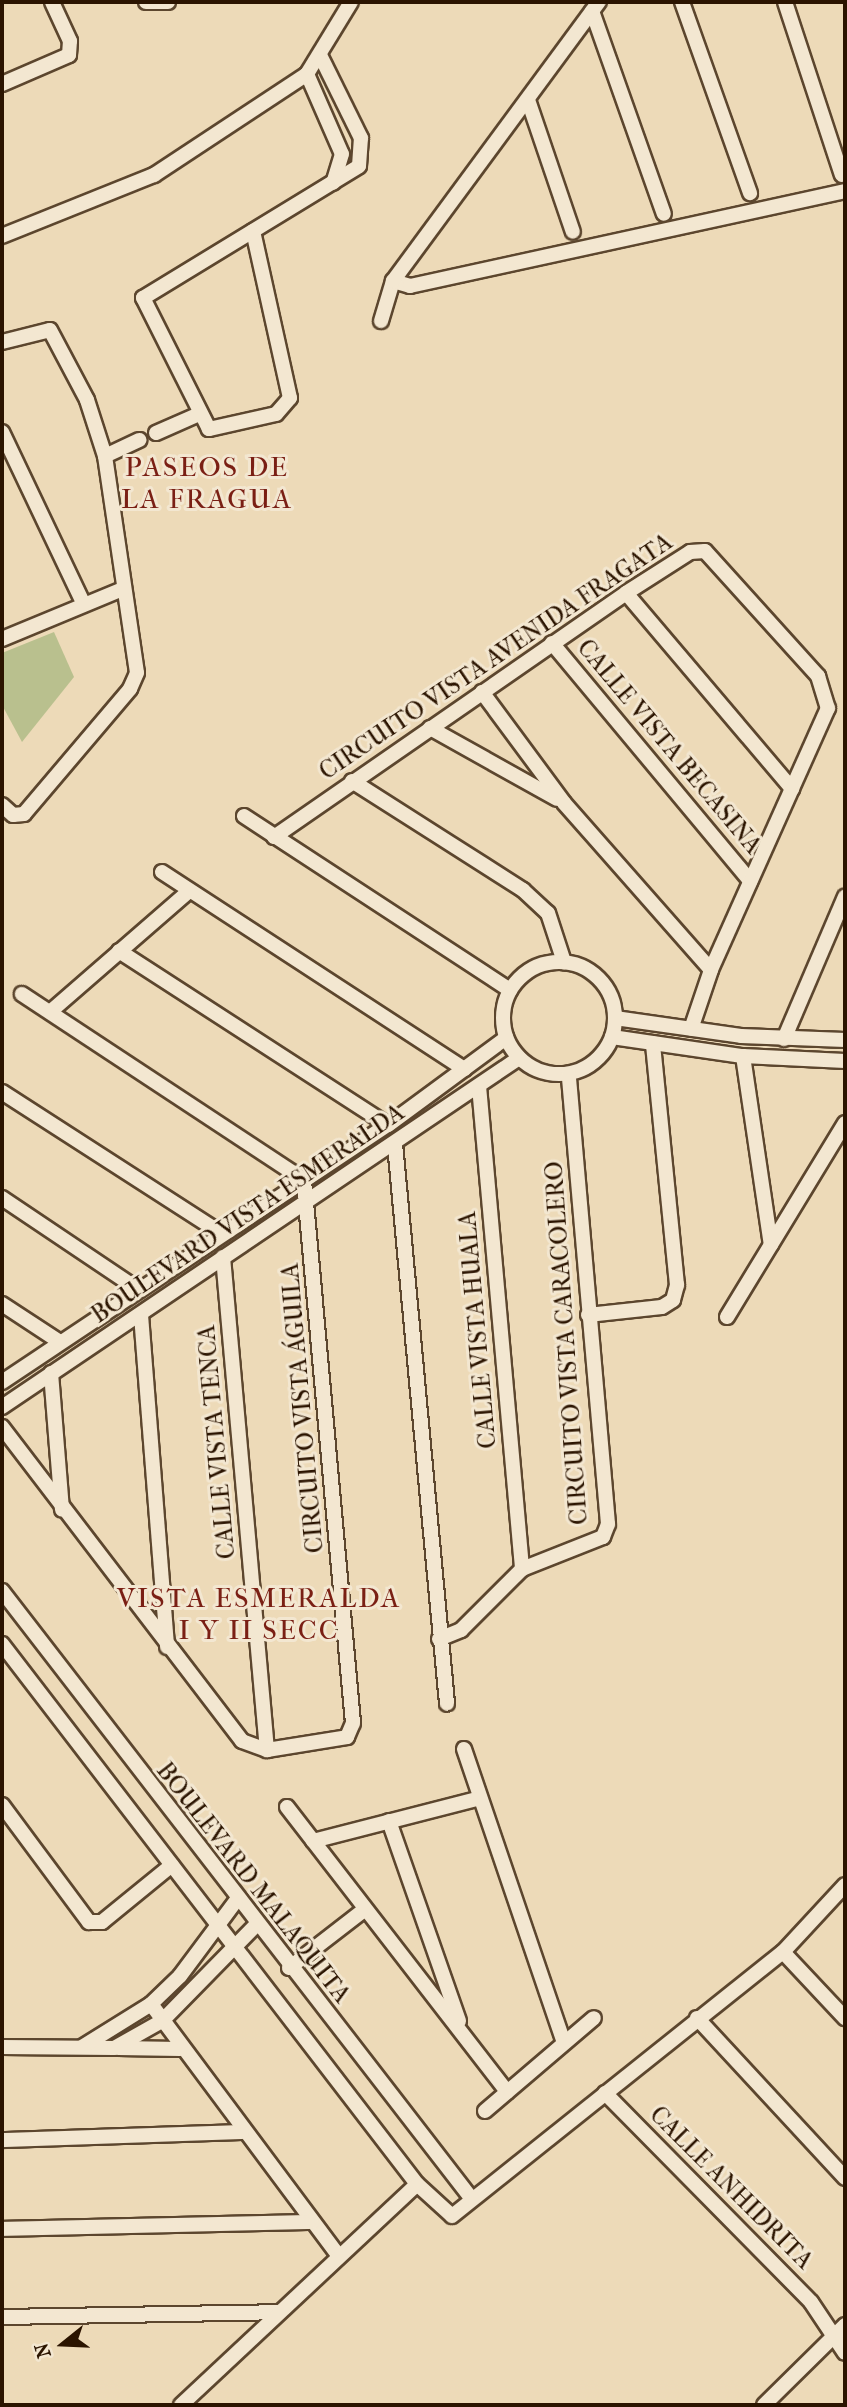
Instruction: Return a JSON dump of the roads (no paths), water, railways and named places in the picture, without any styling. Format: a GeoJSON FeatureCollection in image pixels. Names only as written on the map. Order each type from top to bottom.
{"type":"FeatureCollection","features":[{"type":"Feature","properties":{"kind":"street"},"geometry":{"type":"LineString","coordinates":[[2,84],[69,55],[70,41],[52,2]]}},
{"type":"Feature","properties":{"kind":"street"},"geometry":{"type":"LineString","coordinates":[[146,2],[167,2]]}},
{"type":"Feature","properties":{"kind":"street"},"geometry":{"type":"LineString","coordinates":[[2,236],[154,175],[307,74],[351,2]]}},
{"type":"Feature","properties":{"kind":"street"},"geometry":{"type":"LineString","coordinates":[[682,2],[750,193]]}},
{"type":"Feature","properties":{"kind":"street"},"geometry":{"type":"LineString","coordinates":[[785,2],[842,175]]}},
{"type":"Feature","properties":{"kind":"street"},"geometry":{"type":"LineString","coordinates":[[381,321],[393,281],[596,6]]}},
{"type":"Feature","properties":{"kind":"street"},"geometry":{"type":"LineString","coordinates":[[596,6],[664,214]]}},
{"type":"Feature","properties":{"kind":"street"},"geometry":{"type":"LineString","coordinates":[[253,231],[290,398],[276,414],[217,430],[209,429],[197,415],[142,298],[253,231],[333,183],[350,175],[362,152],[351,112],[320,55]]}},
{"type":"Feature","properties":{"kind":"street"},"geometry":{"type":"LineString","coordinates":[[307,74],[342,154],[333,183]]}},
{"type":"Feature","properties":{"kind":"street"},"geometry":{"type":"LineString","coordinates":[[528,100],[573,232]]}},
{"type":"Feature","properties":{"kind":"street"},"geometry":{"type":"LineString","coordinates":[[393,281],[410,286],[845,191]]}},
{"type":"Feature","properties":{"kind":"street"},"geometry":{"type":"LineString","coordinates":[[2,342],[39,330],[59,338],[104,456],[137,673],[130,689],[24,814],[13,815],[2,805]]}},
{"type":"Feature","properties":{"kind":"street"},"geometry":{"type":"LineString","coordinates":[[156,433],[197,415]]}},
{"type":"Feature","properties":{"kind":"street"},"geometry":{"type":"LineString","coordinates":[[2,432],[84,605]]}},
{"type":"Feature","properties":{"kind":"street"},"geometry":{"type":"LineString","coordinates":[[104,456],[140,440]]}},
{"type":"Feature","properties":{"kind":"street","name":"CIRCUITO VISTA AVENIDA FRAGATA"},"geometry":{"type":"LineString","coordinates":[[274,837],[626,593],[690,552],[705,551],[818,676],[828,708],[711,970],[691,1029]]}},
{"type":"Feature","properties":{"kind":"street"},"geometry":{"type":"LineString","coordinates":[[2,639],[123,589]]}},
{"type":"Feature","properties":{"kind":"street"},"geometry":{"type":"LineString","coordinates":[[626,593],[792,789]]}},
{"type":"Feature","properties":{"kind":"street","name":"CALLE VISTA BECASINA"},"geometry":{"type":"LineString","coordinates":[[552,643],[750,881]]}},
{"type":"Feature","properties":{"kind":"street"},"geometry":{"type":"LineString","coordinates":[[482,692],[564,803],[711,970]]}},
{"type":"Feature","properties":{"kind":"street"},"geometry":{"type":"LineString","coordinates":[[430,728],[564,803]]}},
{"type":"Feature","properties":{"kind":"street"},"geometry":{"type":"LineString","coordinates":[[352,781],[523,890],[548,913],[564,962]]}},
{"type":"Feature","properties":{"kind":"street"},"geometry":{"type":"LineString","coordinates":[[244,816],[510,990]]}},
{"type":"Feature","properties":{"kind":"street"},"geometry":{"type":"LineString","coordinates":[[162,872],[464,1069]]}},
{"type":"Feature","properties":{"kind":"street"},"geometry":{"type":"LineString","coordinates":[[50,1012],[188,891]]}},
{"type":"Feature","properties":{"kind":"street"},"geometry":{"type":"LineString","coordinates":[[784,1039],[845,897]]}},
{"type":"Feature","properties":{"kind":"street"},"geometry":{"type":"LineString","coordinates":[[119,951],[388,1125]]}},
{"type":"Feature","properties":{"kind":"street"},"geometry":{"type":"LineString","coordinates":[[564,962],[586,970],[604,985],[615,1018],[612,1037],[590,1066],[569,1074],[544,1073],[519,1058],[506,1038],[504,1014],[510,990],[533,968],[564,962]]}},
{"type":"Feature","properties":{"kind":"street"},"geometry":{"type":"LineString","coordinates":[[22,993],[304,1180]]}},
{"type":"Feature","properties":{"kind":"street"},"geometry":{"type":"LineString","coordinates":[[615,1018],[784,1039],[845,1040]]}},
{"type":"Feature","properties":{"kind":"street"},"geometry":{"type":"LineString","coordinates":[[612,1037],[743,1056],[845,1061]]}},
{"type":"Feature","properties":{"kind":"street","name":"BOULEVARD VISTA ESMERALDA"},"geometry":{"type":"LineString","coordinates":[[2,1382],[388,1125],[506,1038]]}},
{"type":"Feature","properties":{"kind":"street"},"geometry":{"type":"LineString","coordinates":[[589,1315],[662,1307],[673,1300],[677,1285],[653,1043]]}},
{"type":"Feature","properties":{"kind":"street"},"geometry":{"type":"LineString","coordinates":[[743,1056],[771,1245]]}},
{"type":"Feature","properties":{"kind":"street","name":"BOULEVARD VISTA ESMERALDA"},"geometry":{"type":"LineString","coordinates":[[2,1407],[519,1058]]}},
{"type":"Feature","properties":{"kind":"street","name":"CIRCUITO VISTA CARACOLERO"},"geometry":{"type":"LineString","coordinates":[[439,1639],[461,1630],[522,1569],[603,1537],[608,1524],[569,1074]]}},
{"type":"Feature","properties":{"kind":"street","name":"CALLE VISTA HUALA"},"geometry":{"type":"LineString","coordinates":[[479,1086],[522,1569]]}},
{"type":"Feature","properties":{"kind":"street"},"geometry":{"type":"LineString","coordinates":[[2,1092],[222,1234]]}},
{"type":"Feature","properties":{"kind":"street"},"geometry":{"type":"LineString","coordinates":[[727,1317],[845,1123]]}},
{"type":"Feature","properties":{"kind":"street"},"geometry":{"type":"LineString","coordinates":[[395,1144],[447,1704]]}},
{"type":"Feature","properties":{"kind":"street","name":"CIRCUITO VISTA ÁGUILA"},"geometry":{"type":"LineString","coordinates":[[2,1427],[62,1512],[226,1726],[242,1741],[267,1749],[338,1743],[347,1737],[354,1723],[304,1180]]}},
{"type":"Feature","properties":{"kind":"street"},"geometry":{"type":"LineString","coordinates":[[2,1198],[139,1290]]}},
{"type":"Feature","properties":{"kind":"street","name":"CALLE VISTA TENCA"},"geometry":{"type":"LineString","coordinates":[[223,1257],[267,1749]]}},
{"type":"Feature","properties":{"kind":"street"},"geometry":{"type":"LineString","coordinates":[[2,1304],[60,1342]]}},
{"type":"Feature","properties":{"kind":"street"},"geometry":{"type":"LineString","coordinates":[[141,1315],[167,1649]]}},
{"type":"Feature","properties":{"kind":"street"},"geometry":{"type":"LineString","coordinates":[[51,1373],[62,1512]]}},
{"type":"Feature","properties":{"kind":"street","name":"BOULEVARD MALAQUITA"},"geometry":{"type":"LineString","coordinates":[[2,1591],[236,1901],[472,2199]]}},
{"type":"Feature","properties":{"kind":"street"},"geometry":{"type":"LineString","coordinates":[[2,1644],[417,2184],[452,2217],[783,1952],[845,1885]]}},
{"type":"Feature","properties":{"kind":"street"},"geometry":{"type":"LineString","coordinates":[[464,1749],[477,1799],[565,2042]]}},
{"type":"Feature","properties":{"kind":"street"},"geometry":{"type":"LineString","coordinates":[[313,1841],[477,1799]]}},
{"type":"Feature","properties":{"kind":"street"},"geometry":{"type":"LineString","coordinates":[[2,1805],[89,1922],[102,1922],[172,1865]]}},
{"type":"Feature","properties":{"kind":"street"},"geometry":{"type":"LineString","coordinates":[[287,1807],[364,1910],[463,2031],[508,2092]]}},
{"type":"Feature","properties":{"kind":"street"},"geometry":{"type":"LineString","coordinates":[[389,1821],[463,2031]]}},
{"type":"Feature","properties":{"kind":"street"},"geometry":{"type":"LineString","coordinates":[[82,2047],[151,2004],[180,1976],[216,1922],[236,1901]]}},
{"type":"Feature","properties":{"kind":"street"},"geometry":{"type":"LineString","coordinates":[[289,1969],[364,1910]]}},
{"type":"Feature","properties":{"kind":"street"},"geometry":{"type":"LineString","coordinates":[[114,2048],[162,2021],[256,1925]]}},
{"type":"Feature","properties":{"kind":"street"},"geometry":{"type":"LineString","coordinates":[[783,1952],[845,2018]]}},
{"type":"Feature","properties":{"kind":"street"},"geometry":{"type":"LineString","coordinates":[[151,2004],[180,2049],[338,2256]]}},
{"type":"Feature","properties":{"kind":"street"},"geometry":{"type":"LineString","coordinates":[[485,2111],[594,2018]]}},
{"type":"Feature","properties":{"kind":"street"},"geometry":{"type":"LineString","coordinates":[[698,2018],[845,2178]]}},
{"type":"Feature","properties":{"kind":"street"},"geometry":{"type":"LineString","coordinates":[[2,2047],[180,2049]]}},
{"type":"Feature","properties":{"kind":"street","name":"CALLE ANHIDRITA"},"geometry":{"type":"LineString","coordinates":[[605,2093],[811,2302],[845,2353]]}},
{"type":"Feature","properties":{"kind":"street"},"geometry":{"type":"LineString","coordinates":[[2,2140],[242,2132]]}},
{"type":"Feature","properties":{"kind":"street"},"geometry":{"type":"LineString","coordinates":[[181,2405],[417,2184]]}},
{"type":"Feature","properties":{"kind":"street"},"geometry":{"type":"LineString","coordinates":[[2,2229],[312,2222]]}},
{"type":"Feature","properties":{"kind":"street"},"geometry":{"type":"LineString","coordinates":[[2,2317],[279,2312]]}},
{"type":"Feature","properties":{"kind":"street"},"geometry":{"type":"LineString","coordinates":[[764,2405],[845,2325]]}},
{"type":"Feature","properties":{"kind":"district","name":"PASEOS DE LA FRAGUA"},"geometry":{"type":"Point","coordinates":[207,483]}},
{"type":"Feature","properties":{"kind":"district","name":"VISTA ESMERALDA I Y II SECC"},"geometry":{"type":"Point","coordinates":[259,1614]}}]}
